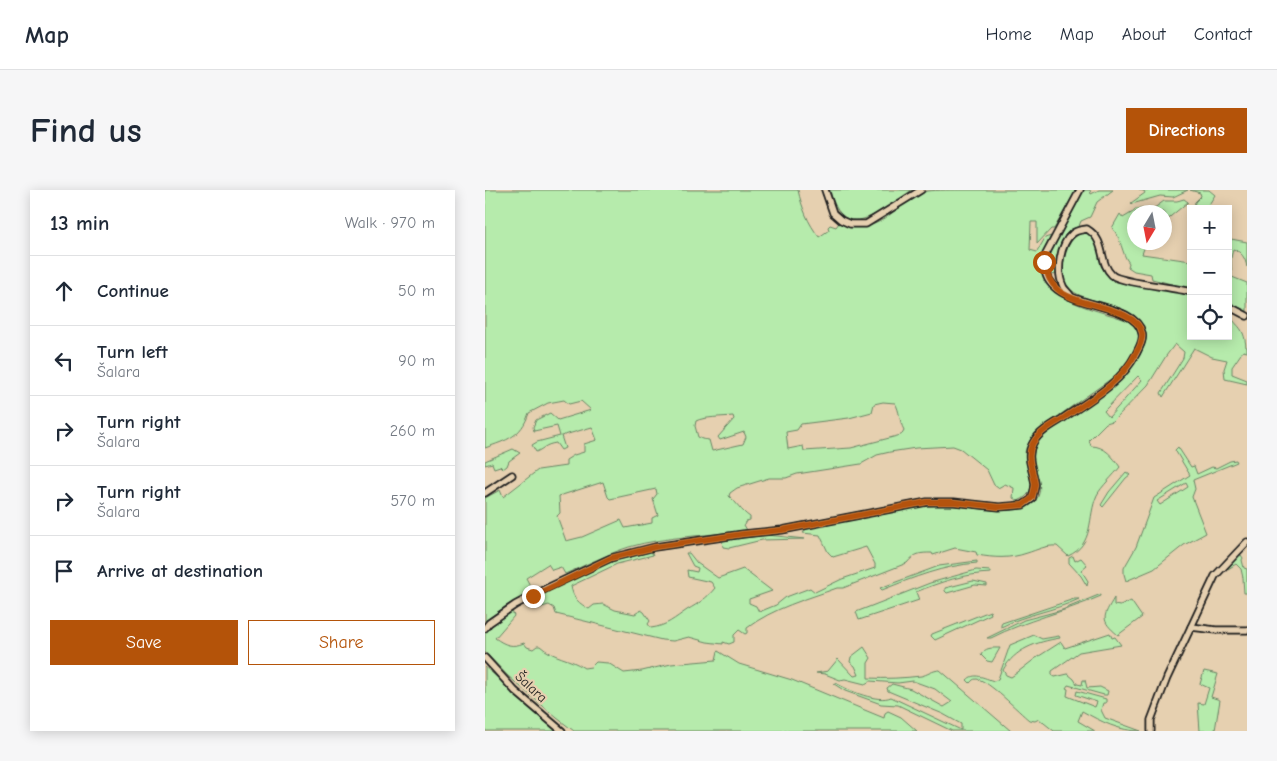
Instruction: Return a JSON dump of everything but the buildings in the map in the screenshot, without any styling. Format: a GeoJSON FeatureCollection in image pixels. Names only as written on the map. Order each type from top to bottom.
{"type":"FeatureCollection","features":[{"type":"Feature","properties":{"kind":"street"},"geometry":{"type":"LineString","coordinates":[[825,190],[833,214],[850,224],[866,224],[921,190]]}},
{"type":"Feature","properties":{"kind":"street"},"geometry":{"type":"LineString","coordinates":[[485,628],[489,623],[515,605],[547,588],[611,558],[655,547],[782,530],[927,502],[954,502],[999,507],[1023,505],[1032,498],[1035,485],[1029,451],[1034,441],[1044,430],[1120,377],[1132,362],[1141,344],[1142,333],[1128,316],[1071,297],[1058,291],[1050,281],[1044,262],[1046,254],[1080,190]]}},
{"type":"Feature","properties":{"kind":"street"},"geometry":{"type":"LineString","coordinates":[[1071,297],[1062,285],[1059,272],[1060,260],[1065,243],[1073,233],[1087,229],[1094,233],[1101,244],[1106,265],[1112,274],[1120,280],[1187,291]]}},
{"type":"Feature","properties":{"kind":"street"},"geometry":{"type":"LineString","coordinates":[[1232,308],[1247,316]]}},
{"type":"Feature","properties":{"kind":"street"},"geometry":{"type":"LineString","coordinates":[[485,493],[512,475]]}},
{"type":"Feature","properties":{"kind":"street"},"geometry":{"type":"LineString","coordinates":[[1151,731],[1153,714],[1215,576],[1247,542]]}},
{"type":"Feature","properties":{"kind":"street"},"geometry":{"type":"LineString","coordinates":[[1240,551],[1247,547]]}},
{"type":"Feature","properties":{"kind":"street"},"geometry":{"type":"LineString","coordinates":[[1191,627],[1216,630],[1247,630]]}},
{"type":"Feature","properties":{"kind":"street","name":"Šalara"},"geometry":{"type":"LineString","coordinates":[[485,658],[515,691],[562,731]]}},
{"type":"Feature","properties":{"kind":"green space"},"geometry":{"type":"Polygon","coordinates":[[[485,190],[798,190],[806,215],[819,237],[829,230],[828,227],[830,225],[836,227],[839,223],[854,227],[877,223],[915,196],[927,191],[1076,190],[1054,229],[1051,229],[1037,244],[1037,222],[1031,222],[1030,250],[1037,252],[1045,238],[1051,236],[1044,250],[1041,265],[1044,278],[1051,288],[1062,297],[1075,303],[1131,322],[1136,327],[1139,338],[1138,345],[1122,371],[1040,429],[1030,440],[1025,456],[1031,485],[1030,491],[1018,501],[1013,498],[1014,488],[1005,484],[998,488],[994,485],[987,470],[961,449],[953,446],[916,448],[890,452],[877,455],[861,464],[797,474],[786,478],[769,478],[737,488],[730,493],[729,496],[750,517],[750,520],[746,521],[744,525],[747,530],[643,543],[613,553],[565,574],[561,567],[552,570],[548,564],[526,578],[533,591],[506,606],[485,621],[485,498],[500,490],[503,497],[538,470],[566,466],[566,460],[584,452],[584,444],[597,440],[592,427],[561,436],[565,448],[561,450],[556,443],[536,452],[532,445],[560,436],[557,426],[534,431],[533,427],[536,420],[550,413],[558,420],[591,410],[581,401],[569,404],[564,400],[548,403],[529,413],[526,421],[517,433],[500,443],[485,448],[485,190]],[[883,402],[874,404],[872,412],[849,418],[801,424],[797,430],[786,432],[788,449],[803,446],[804,451],[851,448],[901,435],[904,430],[895,403],[883,402]],[[733,416],[696,421],[695,426],[698,437],[709,440],[712,451],[743,444],[746,437],[744,432],[720,440],[718,437],[734,419],[733,416]],[[603,482],[559,496],[560,513],[557,516],[566,541],[582,537],[621,520],[625,528],[652,523],[652,518],[658,515],[653,499],[657,494],[656,489],[610,499],[603,482]]]}},
{"type":"Feature","properties":{"kind":"green space"},"geometry":{"type":"Polygon","coordinates":[[[830,190],[912,190],[877,213],[854,220],[844,217],[836,207],[830,190]]]}},
{"type":"Feature","properties":{"kind":"green space"},"geometry":{"type":"Polygon","coordinates":[[[1083,190],[1090,190],[1091,194],[1099,190],[1113,190],[1097,202],[1090,217],[1081,221],[1079,226],[1070,230],[1065,235],[1056,260],[1056,275],[1050,274],[1051,252],[1083,190]]]}},
{"type":"Feature","properties":{"kind":"green space"},"geometry":{"type":"Polygon","coordinates":[[[1139,190],[1188,190],[1173,197],[1160,196],[1132,204],[1145,193],[1139,190]]]}},
{"type":"Feature","properties":{"kind":"green space"},"geometry":{"type":"Polygon","coordinates":[[[1190,190],[1209,190],[1215,195],[1209,205],[1194,205],[1201,196],[1200,193],[1190,190]]]}},
{"type":"Feature","properties":{"kind":"green space"},"geometry":{"type":"Polygon","coordinates":[[[1184,199],[1188,202],[1172,215],[1172,205],[1158,205],[1164,201],[1184,199]]]}},
{"type":"Feature","properties":{"kind":"green space"},"geometry":{"type":"Polygon","coordinates":[[[1120,214],[1123,218],[1127,216],[1127,250],[1143,250],[1142,254],[1187,260],[1187,288],[1152,279],[1151,274],[1134,271],[1128,267],[1129,263],[1124,255],[1118,236],[1112,228],[1120,214]]]}},
{"type":"Feature","properties":{"kind":"green space"},"geometry":{"type":"Polygon","coordinates":[[[1082,233],[1089,233],[1094,237],[1101,266],[1113,281],[1158,287],[1187,294],[1187,340],[1232,340],[1232,318],[1241,330],[1247,347],[1247,352],[1243,351],[1232,367],[1232,374],[1247,380],[1247,384],[1225,379],[1224,369],[1227,360],[1212,357],[1194,348],[1163,397],[1161,393],[1183,358],[1184,352],[1175,344],[1148,385],[1113,421],[1106,423],[1089,440],[1091,446],[1104,450],[1120,467],[1097,495],[1089,529],[1083,544],[1077,551],[1068,556],[1057,546],[1053,546],[1008,557],[977,555],[976,552],[955,548],[933,555],[932,553],[918,554],[907,563],[843,588],[837,588],[779,609],[747,628],[747,633],[745,634],[739,630],[734,635],[734,642],[729,644],[707,642],[689,637],[673,641],[662,640],[556,614],[554,608],[549,605],[538,608],[524,604],[603,565],[635,554],[651,551],[653,555],[617,564],[571,586],[575,597],[579,603],[589,609],[594,605],[603,604],[615,610],[635,614],[641,610],[650,621],[648,624],[651,628],[662,625],[702,600],[715,588],[711,582],[688,577],[687,570],[697,572],[698,568],[693,566],[686,553],[689,553],[697,563],[718,578],[743,569],[772,591],[749,599],[749,603],[756,606],[759,612],[776,605],[786,597],[810,588],[815,592],[842,579],[875,568],[875,564],[866,547],[833,557],[828,552],[820,535],[803,533],[806,529],[885,512],[928,506],[942,505],[1010,511],[1029,506],[1036,500],[1040,487],[1034,458],[1037,442],[1118,383],[1139,356],[1146,341],[1144,328],[1135,317],[1122,309],[1077,294],[1067,286],[1062,274],[1067,249],[1075,237],[1082,233]],[[1138,376],[1104,411],[1109,417],[1142,380],[1138,376]]]}},
{"type":"Feature","properties":{"kind":"green space"},"geometry":{"type":"Polygon","coordinates":[[[1232,239],[1247,242],[1247,267],[1243,256],[1233,249],[1232,254],[1232,239]]]}},
{"type":"Feature","properties":{"kind":"green space"},"geometry":{"type":"Polygon","coordinates":[[[1232,277],[1247,283],[1247,311],[1232,304],[1232,277]]]}},
{"type":"Feature","properties":{"kind":"green space"},"geometry":{"type":"Polygon","coordinates":[[[1178,447],[1191,467],[1194,466],[1197,474],[1230,461],[1236,460],[1237,462],[1193,480],[1195,489],[1192,497],[1206,533],[1184,545],[1154,569],[1126,581],[1124,568],[1136,547],[1154,498],[1190,475],[1175,450],[1178,447]],[[1186,483],[1157,501],[1160,505],[1188,487],[1186,483]]]}},
{"type":"Feature","properties":{"kind":"green space"},"geometry":{"type":"Polygon","coordinates":[[[513,449],[520,453],[509,461],[503,469],[500,466],[494,468],[492,463],[485,465],[485,461],[513,449]]]}},
{"type":"Feature","properties":{"kind":"green space"},"geometry":{"type":"Polygon","coordinates":[[[1126,472],[1130,475],[1103,507],[1101,505],[1109,492],[1126,472]]]}},
{"type":"Feature","properties":{"kind":"green space"},"geometry":{"type":"Polygon","coordinates":[[[767,535],[805,539],[762,540],[729,548],[723,547],[722,541],[767,535]]]}},
{"type":"Feature","properties":{"kind":"green space"},"geometry":{"type":"Polygon","coordinates":[[[1241,555],[1244,568],[1247,569],[1247,593],[1244,593],[1241,569],[1236,564],[1228,569],[1227,567],[1236,556],[1241,555]]]}},
{"type":"Feature","properties":{"kind":"green space"},"geometry":{"type":"Polygon","coordinates":[[[1073,556],[1075,561],[1081,558],[1087,565],[1081,570],[1088,581],[1087,586],[1069,563],[1069,558],[1073,556]]]}},
{"type":"Feature","properties":{"kind":"green space"},"geometry":{"type":"Polygon","coordinates":[[[977,561],[977,563],[964,564],[929,573],[882,590],[880,588],[939,566],[977,561]]]}},
{"type":"Feature","properties":{"kind":"green space"},"geometry":{"type":"Polygon","coordinates":[[[976,570],[991,571],[991,573],[952,579],[934,585],[916,592],[919,600],[859,620],[856,612],[930,583],[976,570]]]}},
{"type":"Feature","properties":{"kind":"green space"},"geometry":{"type":"Polygon","coordinates":[[[973,581],[987,584],[987,586],[975,585],[947,593],[945,591],[945,588],[973,581]]]}},
{"type":"Feature","properties":{"kind":"green space"},"geometry":{"type":"Polygon","coordinates":[[[1101,594],[1101,596],[1087,602],[987,638],[1024,620],[1062,610],[1101,594]]]}},
{"type":"Feature","properties":{"kind":"green space"},"geometry":{"type":"Polygon","coordinates":[[[1114,598],[1114,605],[1120,606],[1131,601],[1142,617],[1118,635],[1108,626],[1105,618],[1114,598]]]}},
{"type":"Feature","properties":{"kind":"green space"},"geometry":{"type":"Polygon","coordinates":[[[1079,599],[1001,627],[1002,623],[1079,599]]]}},
{"type":"Feature","properties":{"kind":"green space"},"geometry":{"type":"Polygon","coordinates":[[[512,611],[514,616],[495,638],[509,645],[524,643],[527,647],[533,649],[540,646],[550,653],[584,668],[591,667],[596,662],[608,663],[624,673],[642,671],[671,664],[716,660],[718,651],[739,664],[792,680],[884,718],[885,713],[888,711],[901,717],[917,731],[574,731],[508,676],[485,652],[485,633],[494,623],[512,611]]]}},
{"type":"Feature","properties":{"kind":"green space"},"geometry":{"type":"Polygon","coordinates":[[[990,611],[991,614],[935,640],[931,636],[932,634],[990,611]]]}},
{"type":"Feature","properties":{"kind":"green space"},"geometry":{"type":"Polygon","coordinates":[[[1110,633],[1112,638],[1115,637],[1121,645],[1079,652],[1052,671],[1052,675],[1055,677],[1068,674],[1077,684],[1082,685],[1083,680],[1085,680],[1087,688],[1100,687],[1108,691],[1107,695],[1104,695],[1068,685],[1066,688],[1068,689],[1067,696],[1095,707],[1097,702],[1076,695],[1077,691],[1106,699],[1106,703],[1103,703],[1101,710],[1105,718],[1141,731],[1118,728],[1082,711],[1078,721],[1095,731],[1054,731],[1039,719],[1035,721],[1029,720],[996,690],[982,681],[975,679],[970,683],[967,680],[973,676],[994,681],[998,679],[1010,645],[1034,635],[1042,639],[1059,636],[1060,638],[1035,644],[1020,652],[1003,670],[1006,675],[1011,677],[1061,642],[1065,648],[1110,633]]]}},
{"type":"Feature","properties":{"kind":"green space"},"geometry":{"type":"Polygon","coordinates":[[[864,647],[871,658],[868,663],[868,678],[921,676],[940,670],[1011,731],[952,731],[898,705],[881,704],[845,691],[834,684],[836,683],[856,693],[871,697],[891,697],[961,730],[961,724],[943,714],[888,691],[887,688],[892,684],[911,689],[944,707],[952,702],[935,689],[913,681],[898,683],[870,681],[865,684],[845,679],[840,680],[825,674],[816,673],[828,671],[838,659],[854,676],[859,675],[855,666],[850,662],[851,657],[864,647]]]}},
{"type":"Feature","properties":{"kind":"green space"},"geometry":{"type":"Polygon","coordinates":[[[1000,648],[992,662],[987,661],[981,655],[987,649],[1000,648]]]}},
{"type":"Feature","properties":{"kind":"green space"},"geometry":{"type":"Polygon","coordinates":[[[485,667],[561,731],[485,731],[485,667]]]}},
{"type":"Feature","properties":{"kind":"green space"},"geometry":{"type":"Polygon","coordinates":[[[1204,671],[1218,674],[1211,697],[1220,700],[1215,730],[1218,731],[1200,731],[1198,703],[1204,704],[1209,688],[1200,684],[1204,671]]]}},
{"type":"Feature","properties":{"kind":"route"},"geometry":{"type":"LineString","coordinates":[[533,596],[611,558],[655,547],[782,530],[927,502],[954,502],[999,507],[1023,505],[1032,498],[1035,485],[1029,451],[1034,441],[1044,430],[1120,377],[1132,362],[1141,344],[1142,333],[1128,316],[1058,291],[1050,281],[1044,262]]}}]}
